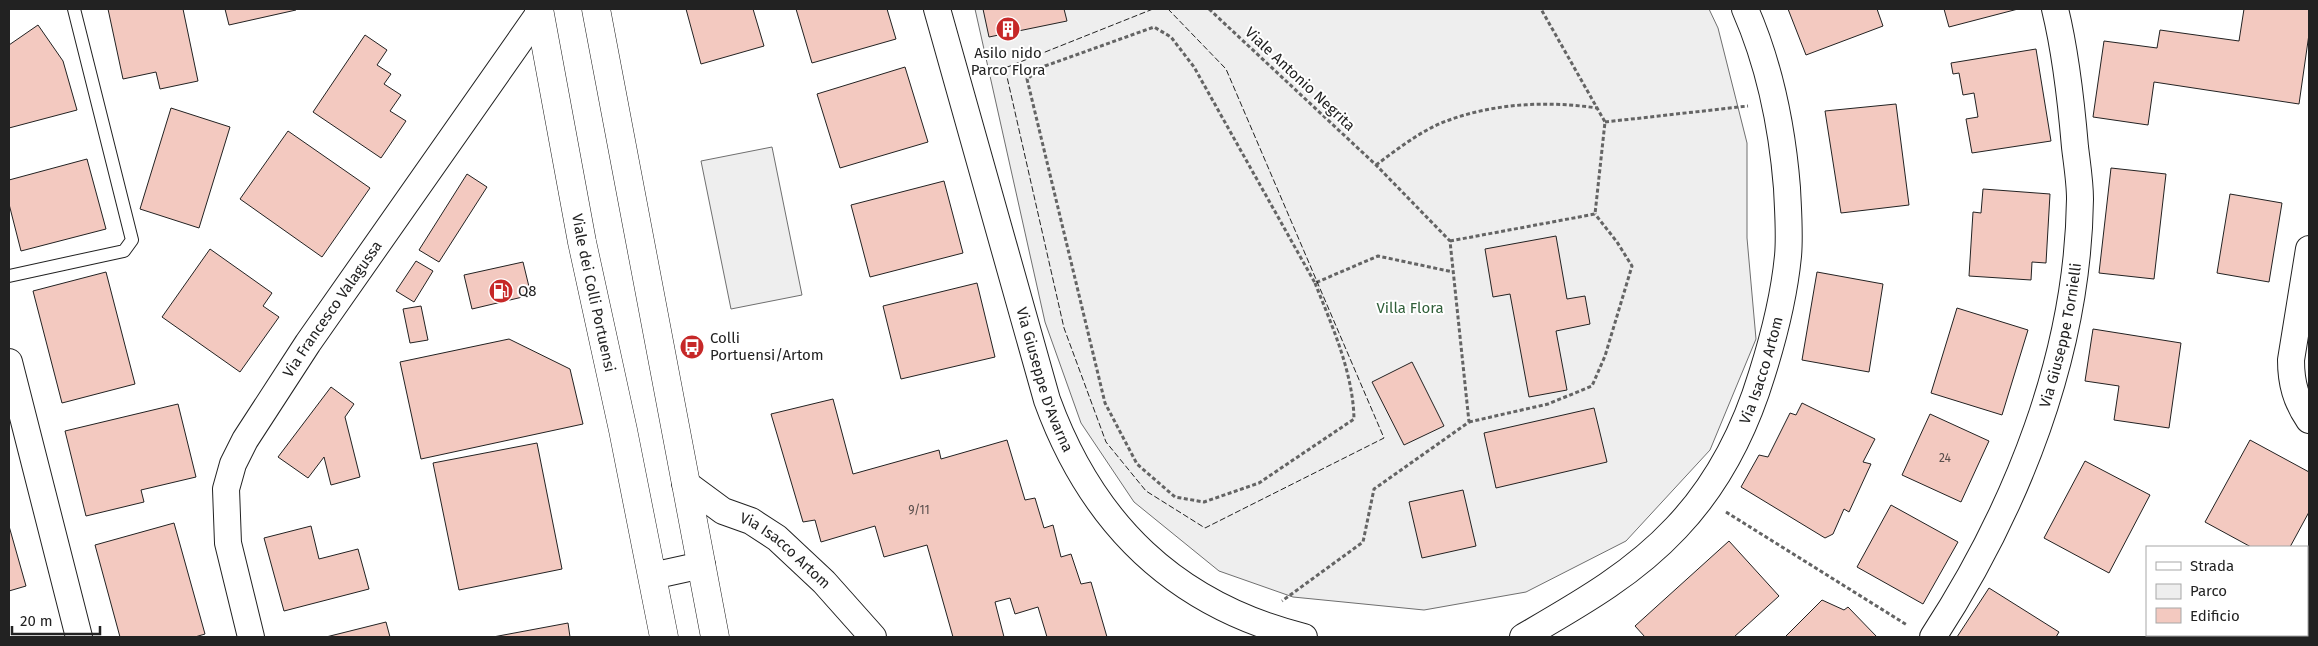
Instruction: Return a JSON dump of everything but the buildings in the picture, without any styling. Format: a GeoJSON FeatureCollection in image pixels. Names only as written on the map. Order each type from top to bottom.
{"type":"FeatureCollection","features":[{"type":"Feature","properties":{"kind":"street"},"geometry":{"type":"LineString","coordinates":[[596,9],[715,637]]}},
{"type":"Feature","properties":{"kind":"street","name":"Via Giuseppe D'Avarna"},"geometry":{"type":"LineString","coordinates":[[937,9],[1030,346],[1050,408],[1072,458],[1090,489],[1123,532],[1170,575],[1191,591],[1219,607],[1277,630],[1304,637]]}},
{"type":"Feature","properties":{"kind":"street","name":"Via Isacco Artom"},"geometry":{"type":"LineString","coordinates":[[1521,636],[1561,616],[1626,574],[1671,534],[1702,497],[1730,453],[1752,407],[1774,335],[1785,281],[1788,254],[1788,211],[1783,144],[1776,103],[1760,47],[1745,9]]}},
{"type":"Feature","properties":{"kind":"street","name":"Via Giuseppe Tornielli"},"geometry":{"type":"LineString","coordinates":[[1922,632],[1970,576],[2002,511],[2039,422],[2062,343],[2072,293],[2080,198],[2071,96],[2055,9]]}},
{"type":"Feature","properties":{"kind":"street","name":"Viale dei Colli Portuensi"},"geometry":{"type":"LineString","coordinates":[[540,11],[582,242],[664,637]]}},
{"type":"Feature","properties":{"kind":"street","name":"Via Francesco Valagussa"},"geometry":{"type":"LineString","coordinates":[[251,637],[228,543],[226,489],[233,464],[245,440],[308,343],[540,11]]}},
{"type":"Feature","properties":{"kind":"street"},"geometry":{"type":"LineString","coordinates":[[2309,249],[2291,360],[2291,375],[2295,396],[2309,420]]}},
{"type":"Feature","properties":{"kind":"street"},"geometry":{"type":"LineString","coordinates":[[9,362],[79,637]]}},
{"type":"Feature","properties":{"kind":"street","name":"Via Isacco Artom"},"geometry":{"type":"LineString","coordinates":[[685,483],[723,511],[751,522],[777,538],[838,596],[873,637]]}},
{"type":"Feature","properties":{"kind":"street"},"geometry":{"type":"LineString","coordinates":[[652,576],[702,565]]}},
{"type":"Feature","properties":{"kind":"lane"},"geometry":{"type":"LineString","coordinates":[[9,276],[124,251],[132,240],[74,9]]}},
{"type":"Feature","properties":{"kind":"path","name":"Viale Antonio Negrita"},"geometry":{"type":"LineString","coordinates":[[1209,9],[1376,165],[1450,241]]}},
{"type":"Feature","properties":{"kind":"path"},"geometry":{"type":"LineString","coordinates":[[1277,630],[1282,601],[1363,542],[1374,489],[1469,422],[1548,404],[1592,386],[1605,356],[1632,266],[1617,242],[1595,214],[1605,122],[1541,9]]}},
{"type":"Feature","properties":{"kind":"path"},"geometry":{"type":"LineString","coordinates":[[1154,27],[1171,37],[1194,67],[1315,283],[1336,336],[1354,400],[1354,419],[1259,483],[1204,502],[1175,497],[1137,464],[1106,403],[1027,80],[1044,66],[1154,27]]}},
{"type":"Feature","properties":{"kind":"path"},"geometry":{"type":"LineString","coordinates":[[1376,165],[1408,142],[1451,119],[1507,106],[1562,103],[1596,108]]}},
{"type":"Feature","properties":{"kind":"path"},"geometry":{"type":"LineString","coordinates":[[1605,122],[1776,103]]}},
{"type":"Feature","properties":{"kind":"path"},"geometry":{"type":"LineString","coordinates":[[1469,422],[1450,241],[1595,214]]}},
{"type":"Feature","properties":{"kind":"path"},"geometry":{"type":"LineString","coordinates":[[1315,283],[1378,256],[1453,272]]}},
{"type":"Feature","properties":{"kind":"path"},"geometry":{"type":"LineString","coordinates":[[1702,497],[1922,632]]}},
{"type":"Feature","properties":{"kind":"green space","name":"Villa Flora"},"geometry":{"type":"Polygon","coordinates":[[[975,9],[1709,9],[1718,28],[1747,143],[1747,238],[1756,339],[1710,450],[1626,541],[1526,592],[1424,610],[1293,597],[1219,571],[1134,502],[1081,423],[1045,322],[975,9]]]}},
{"type":"Feature","properties":{"kind":"green space"},"geometry":{"type":"Polygon","coordinates":[[[772,147],[802,295],[731,309],[701,161],[772,147]]]}},
{"type":"Feature","properties":{"kind":"fence"},"geometry":{"type":"LineString","coordinates":[[1153,9],[1005,68],[1064,328],[1106,442],[1146,491],[1205,528],[1384,438],[1226,69],[1168,9]]}},
{"type":"Feature","properties":{"kind":"place","name":"Asilo nido Parco Flora"},"geometry":{"type":"Point","coordinates":[1008,29]}},
{"type":"Feature","properties":{"kind":"place","name":"Q8"},"geometry":{"type":"Point","coordinates":[501,291]}},
{"type":"Feature","properties":{"kind":"place","name":"Colli Portuensi/Artom"},"geometry":{"type":"Point","coordinates":[692,347]}}]}
